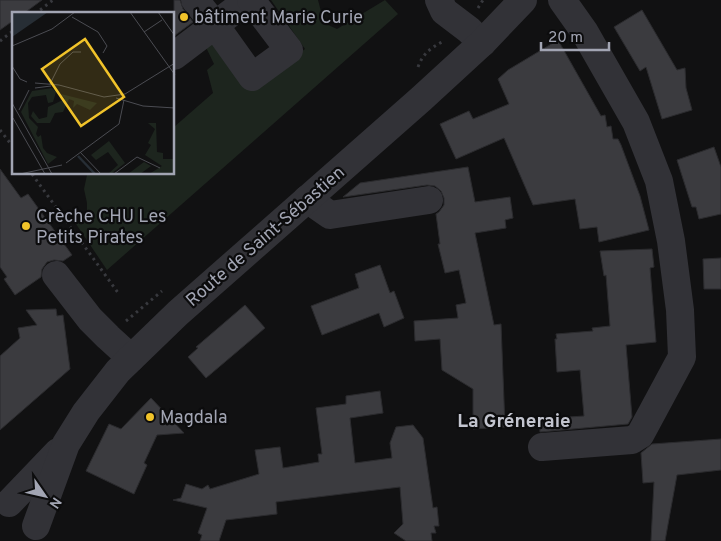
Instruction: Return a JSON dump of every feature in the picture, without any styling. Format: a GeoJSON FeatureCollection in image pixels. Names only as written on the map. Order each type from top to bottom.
{"type":"FeatureCollection","features":[{"type":"Feature","properties":{"kind":"street"},"geometry":{"type":"LineString","coordinates":[[175,55],[215,25],[250,0],[289,50],[252,77],[215,25],[196,0]]}},
{"type":"Feature","properties":{"kind":"street"},"geometry":{"type":"LineString","coordinates":[[417,0],[441,6],[482,43]]}},
{"type":"Feature","properties":{"kind":"street","name":"Route de Saint-Sébastien"},"geometry":{"type":"LineString","coordinates":[[482,43],[506,0]]}},
{"type":"Feature","properties":{"kind":"street","name":"Route de Saint-Sébastien"},"geometry":{"type":"LineString","coordinates":[[5,503],[66,444],[96,398],[131,358],[178,313],[422,99],[482,43],[523,0]]}},
{"type":"Feature","properties":{"kind":"street"},"geometry":{"type":"LineString","coordinates":[[542,447],[632,440],[640,435],[682,357],[680,310],[671,242],[659,182],[636,122],[584,30],[562,0]]}},
{"type":"Feature","properties":{"kind":"street"},"geometry":{"type":"LineString","coordinates":[[307,199],[330,215],[429,200]]}},
{"type":"Feature","properties":{"kind":"street"},"geometry":{"type":"LineString","coordinates":[[56,275],[90,319],[131,358]]}},
{"type":"Feature","properties":{"kind":"street","name":"Route de Saint-Sébastien"},"geometry":{"type":"LineString","coordinates":[[36,533],[66,444]]}},
{"type":"Feature","properties":{"kind":"street"},"geometry":{"type":"LineString","coordinates":[[5,503],[21,507],[27,512],[36,533]]}},
{"type":"Feature","properties":{"kind":"path"},"geometry":{"type":"LineString","coordinates":[[38,12],[53,0]]}},
{"type":"Feature","properties":{"kind":"path"},"geometry":{"type":"LineString","coordinates":[[0,41],[12,32]]}},
{"type":"Feature","properties":{"kind":"path"},"geometry":{"type":"LineString","coordinates":[[417,70],[430,48],[446,40]]}},
{"type":"Feature","properties":{"kind":"path"},"geometry":{"type":"LineString","coordinates":[[0,130],[12,145]]}},
{"type":"Feature","properties":{"kind":"path"},"geometry":{"type":"LineString","coordinates":[[33,175],[118,294]]}},
{"type":"Feature","properties":{"kind":"shaded area"},"geometry":{"type":"Polygon","coordinates":[[[271,0],[318,0],[324,23],[337,29],[385,0],[398,14],[107,270],[74,221],[87,211],[84,189],[87,175],[175,175],[175,126],[213,93],[207,70],[214,64],[203,41],[212,34],[252,89],[305,49],[271,0]]]}},
{"type":"Feature","properties":{"kind":"building"},"geometry":{"type":"Polygon","coordinates":[[[0,0],[42,0],[26,12],[12,12],[12,21],[0,30],[0,0]]]}},
{"type":"Feature","properties":{"kind":"building"},"geometry":{"type":"Polygon","coordinates":[[[174,0],[180,0],[183,9],[193,22],[175,35],[175,12],[174,0]]]}},
{"type":"Feature","properties":{"kind":"building"},"geometry":{"type":"Polygon","coordinates":[[[642,10],[677,70],[685,68],[686,88],[692,110],[662,119],[646,67],[640,71],[614,27],[642,10]]]}},
{"type":"Feature","properties":{"kind":"building"},"geometry":{"type":"Polygon","coordinates":[[[558,40],[601,116],[605,115],[607,127],[611,126],[613,139],[618,139],[621,145],[640,196],[649,230],[599,242],[597,227],[580,229],[575,199],[533,205],[504,138],[456,159],[440,124],[469,111],[473,119],[509,104],[498,79],[508,70],[558,40]]]}},
{"type":"Feature","properties":{"kind":"building"},"geometry":{"type":"Polygon","coordinates":[[[714,147],[721,167],[721,214],[699,219],[696,207],[692,207],[677,160],[714,147]]]}},
{"type":"Feature","properties":{"kind":"building"},"geometry":{"type":"Polygon","coordinates":[[[468,167],[475,202],[510,197],[513,218],[505,220],[506,228],[475,233],[494,325],[501,324],[505,427],[473,429],[473,389],[442,370],[440,339],[415,341],[414,321],[458,318],[456,305],[466,303],[459,270],[445,273],[438,244],[440,244],[436,214],[444,205],[441,191],[435,186],[427,185],[343,197],[360,183],[468,167]]]}},
{"type":"Feature","properties":{"kind":"building","name":"Crèche CHU Les Petits Pirates"},"geometry":{"type":"Polygon","coordinates":[[[0,169],[21,198],[28,194],[72,255],[63,261],[54,260],[47,262],[42,269],[41,277],[15,295],[4,279],[7,277],[0,267],[0,169]]]}},
{"type":"Feature","properties":{"kind":"building"},"geometry":{"type":"Polygon","coordinates":[[[652,249],[654,267],[650,268],[656,342],[626,345],[632,417],[628,424],[540,432],[539,419],[584,416],[580,370],[557,372],[555,339],[557,339],[556,334],[593,331],[592,328],[610,326],[606,275],[604,276],[600,251],[652,249]]]}},
{"type":"Feature","properties":{"kind":"building"},"geometry":{"type":"Polygon","coordinates":[[[721,258],[721,289],[704,289],[703,259],[721,258]]]}},
{"type":"Feature","properties":{"kind":"building"},"geometry":{"type":"Polygon","coordinates":[[[380,265],[390,293],[394,291],[404,318],[384,327],[379,313],[322,335],[311,306],[359,288],[355,274],[380,265]]]}},
{"type":"Feature","properties":{"kind":"building"},"geometry":{"type":"Polygon","coordinates":[[[245,305],[265,328],[206,378],[188,357],[198,348],[196,347],[245,305]]]}},
{"type":"Feature","properties":{"kind":"building"},"geometry":{"type":"Polygon","coordinates":[[[56,309],[57,316],[63,315],[70,369],[0,430],[0,356],[20,338],[18,328],[37,325],[26,310],[56,309]]]}},
{"type":"Feature","properties":{"kind":"building"},"geometry":{"type":"Polygon","coordinates":[[[380,391],[383,413],[350,418],[355,463],[392,458],[390,443],[396,427],[413,425],[423,438],[433,508],[437,507],[439,526],[434,526],[436,533],[431,533],[432,541],[406,541],[394,533],[403,524],[400,487],[276,502],[277,514],[226,520],[219,541],[200,541],[202,535],[198,533],[207,508],[173,500],[181,498],[186,484],[202,489],[208,485],[210,489],[259,474],[255,450],[280,447],[283,468],[319,462],[318,454],[322,454],[316,408],[346,404],[346,396],[380,391]]]}},
{"type":"Feature","properties":{"kind":"building"},"geometry":{"type":"Polygon","coordinates":[[[151,398],[184,433],[157,435],[144,463],[147,465],[134,494],[86,471],[109,424],[121,429],[151,398]]]}},
{"type":"Feature","properties":{"kind":"building"},"geometry":{"type":"Polygon","coordinates":[[[721,439],[721,470],[677,475],[665,541],[651,541],[654,482],[643,483],[641,453],[652,444],[721,439]]]}},
{"type":"Feature","properties":{"kind":"place","name":"bâtiment Marie Curie"},"geometry":{"type":"Point","coordinates":[184,17]}},
{"type":"Feature","properties":{"kind":"place","name":"Crèche CHU Les Petits Pirates"},"geometry":{"type":"Point","coordinates":[26,226]}},
{"type":"Feature","properties":{"kind":"place","name":"Magdala"},"geometry":{"type":"Point","coordinates":[150,417]}},
{"type":"Feature","properties":{"kind":"district","name":"La Gréneraie"},"geometry":{"type":"Point","coordinates":[514,420]}}]}
